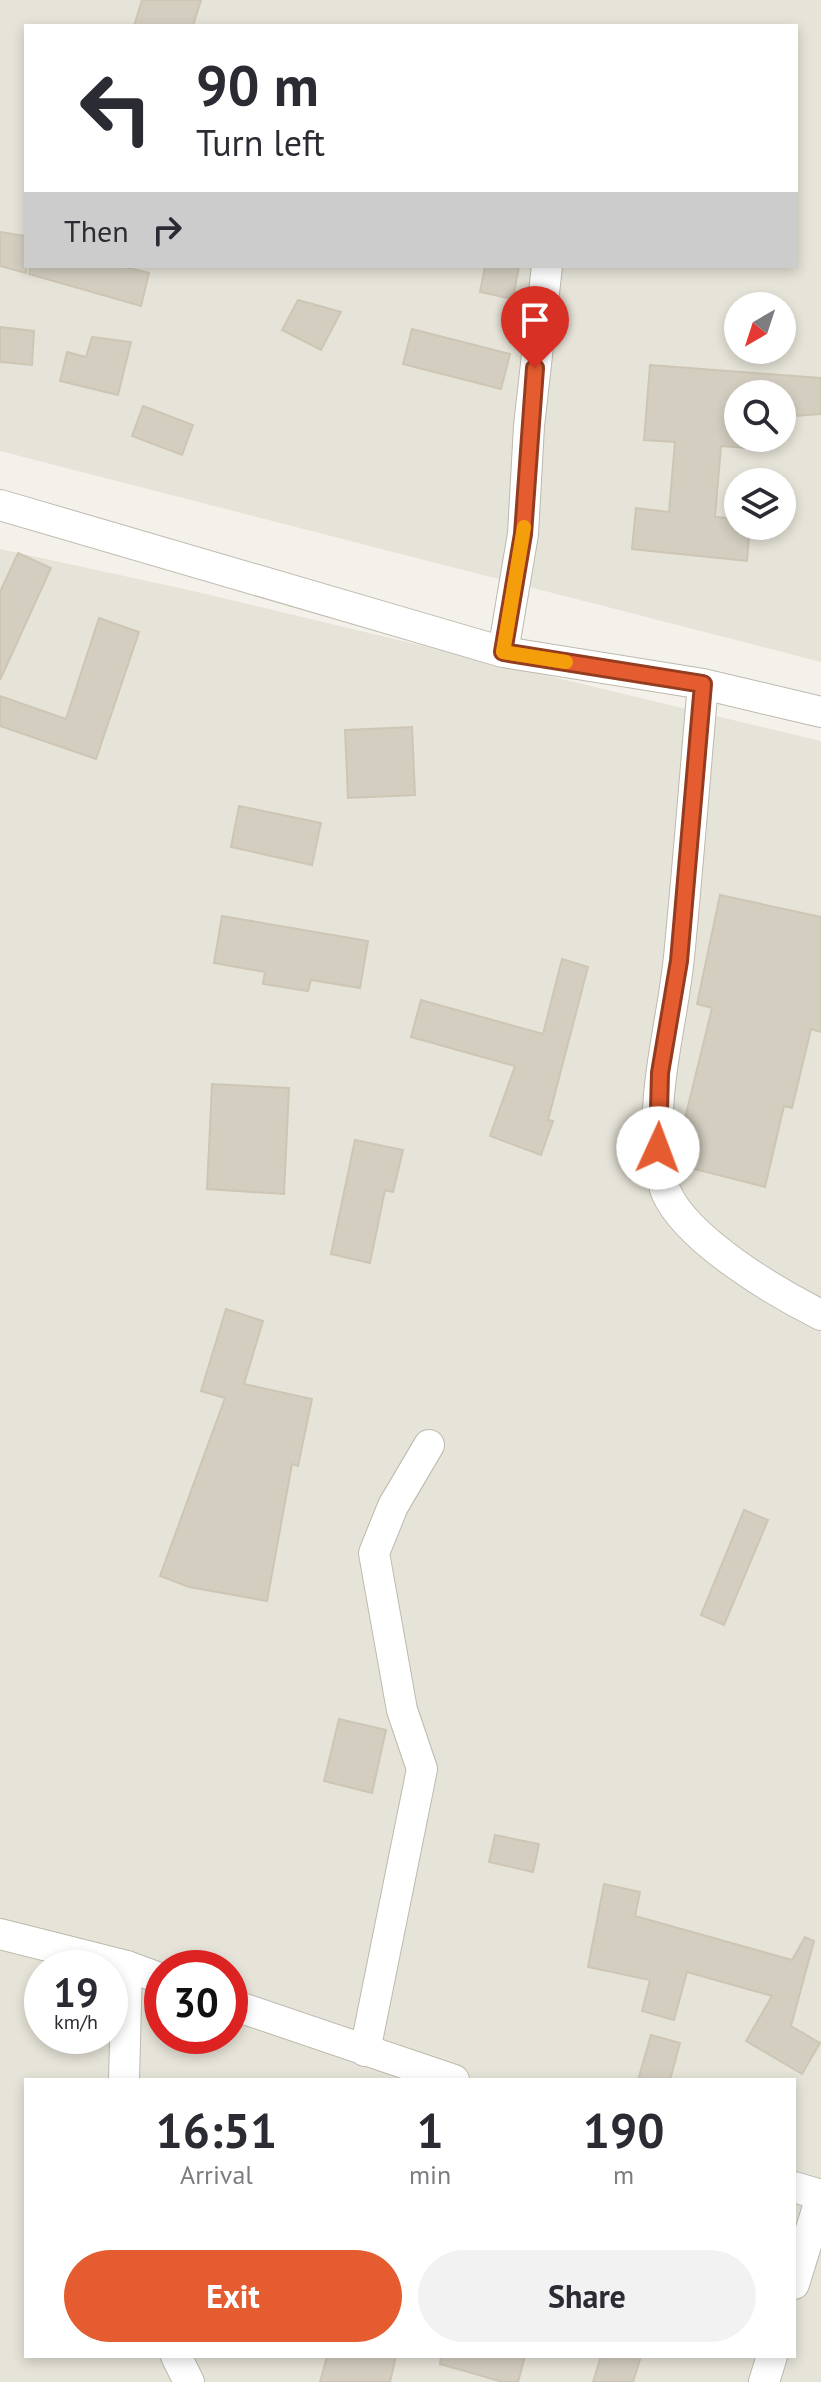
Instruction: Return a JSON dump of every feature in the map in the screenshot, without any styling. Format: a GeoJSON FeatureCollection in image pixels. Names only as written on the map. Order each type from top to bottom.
{"type":"FeatureCollection","features":[{"type":"Feature","properties":{"kind":"street"},"geometry":{"type":"LineString","coordinates":[[503,652],[523,534],[529,426],[547,268]]}},
{"type":"Feature","properties":{"kind":"street"},"geometry":{"type":"LineString","coordinates":[[0,505],[503,652],[703,684],[821,712]]}},
{"type":"Feature","properties":{"kind":"street"},"geometry":{"type":"LineString","coordinates":[[703,684],[679,961],[660,1073],[658,1148],[665,1192],[697,1232],[766,1287],[821,1315]]}},
{"type":"Feature","properties":{"kind":"street"},"geometry":{"type":"LineString","coordinates":[[365,2051],[422,1769],[402,1710],[374,1553],[393,1506],[429,1445]]}},
{"type":"Feature","properties":{"kind":"street"},"geometry":{"type":"LineString","coordinates":[[0,1934],[64,1950]]}},
{"type":"Feature","properties":{"kind":"street"},"geometry":{"type":"LineString","coordinates":[[248,2010],[448,2078]]}},
{"type":"Feature","properties":{"kind":"street"},"geometry":{"type":"LineString","coordinates":[[124,2078],[125,2054]]}},
{"type":"Feature","properties":{"kind":"street"},"geometry":{"type":"LineString","coordinates":[[796,2188],[821,2196],[796,2277]]}},
{"type":"Feature","properties":{"kind":"street"},"geometry":{"type":"LineString","coordinates":[[177,2358],[189,2382]]}},
{"type":"Feature","properties":{"kind":"street"},"geometry":{"type":"LineString","coordinates":[[764,2382],[771,2358]]}},
{"type":"Feature","properties":{"kind":"shaded area"},"geometry":{"type":"Polygon","coordinates":[[[0,0],[821,0],[821,662],[0,451],[0,0]]]}},
{"type":"Feature","properties":{"kind":"shaded area"},"geometry":{"type":"Polygon","coordinates":[[[0,549],[193,591],[821,741],[821,2382],[0,2382],[0,549]]]}},
{"type":"Feature","properties":{"kind":"building"},"geometry":{"type":"Polygon","coordinates":[[[142,0],[201,0],[194,24],[135,24],[142,0]]]}},
{"type":"Feature","properties":{"kind":"building"},"geometry":{"type":"Polygon","coordinates":[[[0,232],[24,236],[26,273],[0,266],[0,232]]]}},
{"type":"Feature","properties":{"kind":"building"},"geometry":{"type":"Polygon","coordinates":[[[30,268],[129,268],[149,273],[141,306],[29,274],[30,268]]]}},
{"type":"Feature","properties":{"kind":"building"},"geometry":{"type":"Polygon","coordinates":[[[485,268],[519,268],[513,299],[480,292],[485,268]]]}},
{"type":"Feature","properties":{"kind":"building"},"geometry":{"type":"Polygon","coordinates":[[[298,300],[341,312],[321,350],[282,330],[298,300]]]}},
{"type":"Feature","properties":{"kind":"building"},"geometry":{"type":"Polygon","coordinates":[[[0,327],[34,331],[32,365],[0,362],[0,327]]]}},
{"type":"Feature","properties":{"kind":"building"},"geometry":{"type":"Polygon","coordinates":[[[412,329],[510,354],[501,389],[403,364],[412,329]]]}},
{"type":"Feature","properties":{"kind":"building"},"geometry":{"type":"Polygon","coordinates":[[[92,337],[131,342],[118,395],[60,381],[67,352],[86,357],[92,337]]]}},
{"type":"Feature","properties":{"kind":"building"},"geometry":{"type":"Polygon","coordinates":[[[650,365],[821,378],[821,414],[796,416],[796,380],[724,380],[724,446],[721,446],[715,517],[724,518],[724,540],[749,540],[747,561],[632,549],[636,508],[669,512],[675,442],[644,440],[650,365]]]}},
{"type":"Feature","properties":{"kind":"building"},"geometry":{"type":"Polygon","coordinates":[[[143,406],[193,425],[182,455],[132,436],[143,406]]]}},
{"type":"Feature","properties":{"kind":"building"},"geometry":{"type":"Polygon","coordinates":[[[18,553],[51,568],[0,680],[0,592],[18,553]]]}},
{"type":"Feature","properties":{"kind":"building"},"geometry":{"type":"Polygon","coordinates":[[[99,618],[139,632],[96,759],[0,726],[0,696],[66,719],[99,618]]]}},
{"type":"Feature","properties":{"kind":"building"},"geometry":{"type":"Polygon","coordinates":[[[412,727],[415,795],[348,798],[345,730],[412,727]]]}},
{"type":"Feature","properties":{"kind":"building"},"geometry":{"type":"Polygon","coordinates":[[[239,806],[321,823],[312,865],[231,847],[239,806]]]}},
{"type":"Feature","properties":{"kind":"building"},"geometry":{"type":"Polygon","coordinates":[[[720,895],[821,917],[821,1032],[811,1029],[792,1108],[784,1106],[765,1187],[679,1165],[677,1151],[712,1008],[697,1004],[720,895]]]}},
{"type":"Feature","properties":{"kind":"building"},"geometry":{"type":"Polygon","coordinates":[[[222,916],[368,941],[360,988],[311,980],[308,991],[263,984],[265,972],[214,963],[222,916]]]}},
{"type":"Feature","properties":{"kind":"building"},"geometry":{"type":"Polygon","coordinates":[[[562,959],[588,967],[548,1120],[553,1121],[541,1155],[490,1136],[515,1066],[411,1037],[421,1000],[543,1034],[562,959]]]}},
{"type":"Feature","properties":{"kind":"building"},"geometry":{"type":"Polygon","coordinates":[[[212,1084],[289,1088],[284,1194],[207,1189],[212,1084]]]}},
{"type":"Feature","properties":{"kind":"building"},"geometry":{"type":"Polygon","coordinates":[[[355,1140],[403,1150],[393,1192],[385,1190],[370,1263],[331,1254],[355,1140]]]}},
{"type":"Feature","properties":{"kind":"building"},"geometry":{"type":"Polygon","coordinates":[[[226,1309],[263,1321],[244,1384],[312,1399],[298,1466],[292,1464],[267,1601],[189,1587],[160,1576],[225,1398],[201,1391],[226,1309]]]}},
{"type":"Feature","properties":{"kind":"building"},"geometry":{"type":"Polygon","coordinates":[[[744,1510],[768,1520],[724,1625],[701,1615],[744,1510]]]}},
{"type":"Feature","properties":{"kind":"building"},"geometry":{"type":"Polygon","coordinates":[[[339,1719],[386,1730],[372,1793],[324,1781],[339,1719]]]}},
{"type":"Feature","properties":{"kind":"building"},"geometry":{"type":"Polygon","coordinates":[[[495,1835],[539,1844],[533,1872],[489,1862],[495,1835]]]}},
{"type":"Feature","properties":{"kind":"building"},"geometry":{"type":"Polygon","coordinates":[[[604,1884],[640,1892],[635,1916],[792,1960],[805,1937],[814,1941],[791,2026],[820,2043],[802,2074],[746,2041],[772,1996],[687,1972],[674,2020],[642,2011],[650,1980],[588,1967],[604,1884]]]}},
{"type":"Feature","properties":{"kind":"building"},"geometry":{"type":"Polygon","coordinates":[[[651,2035],[680,2043],[671,2078],[639,2078],[651,2035]]]}},
{"type":"Feature","properties":{"kind":"building"},"geometry":{"type":"Polygon","coordinates":[[[326,2358],[396,2358],[390,2382],[320,2382],[326,2358]]]}},
{"type":"Feature","properties":{"kind":"building"},"geometry":{"type":"Polygon","coordinates":[[[441,2358],[524,2358],[518,2382],[503,2382],[440,2364],[441,2358]]]}},
{"type":"Feature","properties":{"kind":"building"},"geometry":{"type":"Polygon","coordinates":[[[600,2358],[640,2358],[633,2382],[593,2382],[600,2358]]]}},
{"type":"Feature","properties":{"kind":"slow traffic"},"geometry":{"type":"LineString","coordinates":[[524,527],[503,652],[566,662]]}},
{"type":"Feature","properties":{"kind":"route"},"geometry":{"type":"LineString","coordinates":[[535,368],[523,534],[503,652],[703,684],[679,961],[660,1073],[658,1148]]}}]}
